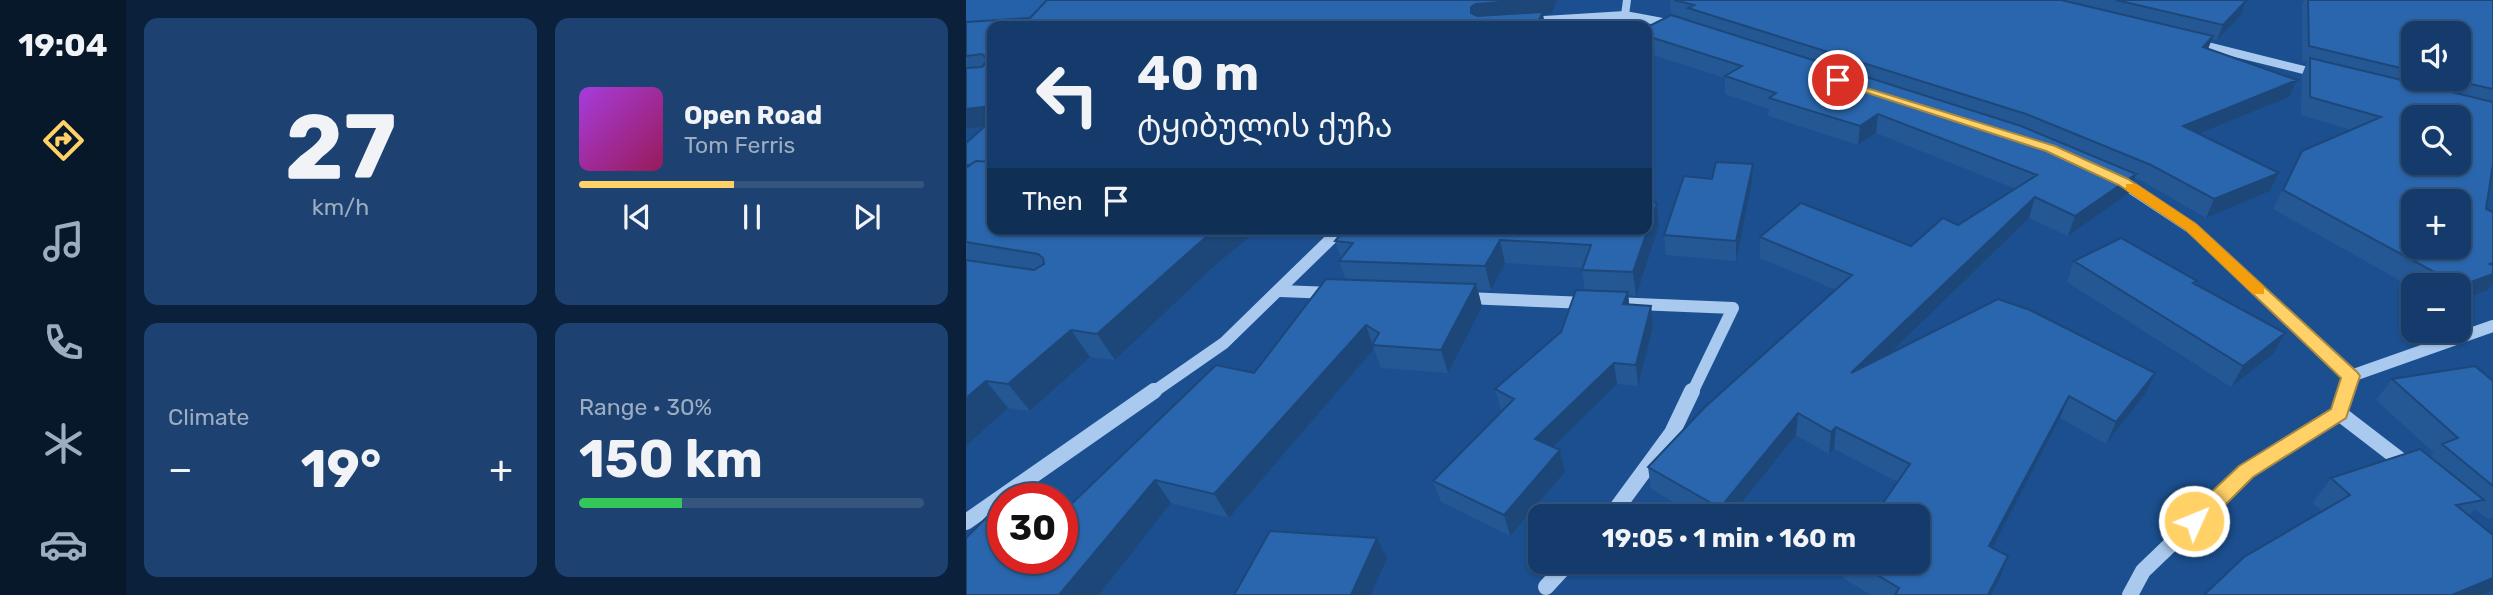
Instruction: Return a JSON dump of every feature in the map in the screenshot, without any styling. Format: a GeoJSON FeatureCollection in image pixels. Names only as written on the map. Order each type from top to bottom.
{"type":"FeatureCollection","features":[{"type":"Feature","properties":{"kind":"street"},"geometry":{"type":"LineString","coordinates":[[1625,15],[1627,0]]}},
{"type":"Feature","properties":{"kind":"street"},"geometry":{"type":"LineString","coordinates":[[1614,21],[1625,15]]}},
{"type":"Feature","properties":{"kind":"street"},"geometry":{"type":"LineString","coordinates":[[1535,21],[1625,15],[1682,27]]}},
{"type":"Feature","properties":{"kind":"street"},"geometry":{"type":"LineString","coordinates":[[2185,40],[2332,77]]}},
{"type":"Feature","properties":{"kind":"street"},"geometry":{"type":"LineString","coordinates":[[2099,171],[2124,182],[2191,227],[2351,376]]}},
{"type":"Feature","properties":{"kind":"street"},"geometry":{"type":"LineString","coordinates":[[966,522],[1224,343],[1335,235]]}},
{"type":"Feature","properties":{"kind":"street"},"geometry":{"type":"LineString","coordinates":[[1280,291],[1349,294]]}},
{"type":"Feature","properties":{"kind":"street"},"geometry":{"type":"LineString","coordinates":[[1445,297],[1733,308],[1672,433],[1620,504]]}},
{"type":"Feature","properties":{"kind":"street"},"geometry":{"type":"LineString","coordinates":[[2351,376],[2493,326]]}},
{"type":"Feature","properties":{"kind":"street"},"geometry":{"type":"LineString","coordinates":[[2130,595],[2143,571],[2246,472],[2339,413],[2351,376]]}},
{"type":"Feature","properties":{"kind":"street"},"geometry":{"type":"LineString","coordinates":[[2339,413],[2419,475]]}},
{"type":"Feature","properties":{"kind":"street"},"geometry":{"type":"LineString","coordinates":[[1546,587],[1558,574]]}},
{"type":"Feature","properties":{"kind":"shaded area"},"geometry":{"type":"Polygon","coordinates":[[[966,0],[1059,0],[1025,21],[987,21],[987,27],[966,32],[966,0]]]}},
{"type":"Feature","properties":{"kind":"building"},"geometry":{"type":"Polygon","coordinates":[[[1047,0],[1525,0],[1476,4],[1471,7],[1471,13],[1477,16],[1543,12],[1538,21],[987,21],[987,59],[982,54],[966,56],[966,22],[1030,18],[1047,0]]]}},
{"type":"Feature","properties":{"kind":"building"},"geometry":{"type":"Polygon","coordinates":[[[1674,0],[2061,0],[2213,36],[2203,47],[2297,80],[2183,126],[2279,173],[2214,199],[2151,165],[2026,114],[1688,8],[1694,5],[1674,0]]]}},
{"type":"Feature","properties":{"kind":"building"},"geometry":{"type":"Polygon","coordinates":[[[2116,0],[2242,0],[2246,1],[2223,25],[2116,0]]]}},
{"type":"Feature","properties":{"kind":"building"},"geometry":{"type":"Polygon","coordinates":[[[2308,0],[2493,0],[2493,89],[2471,84],[2471,21],[2401,21],[2401,68],[2309,46],[2308,0]]]}},
{"type":"Feature","properties":{"kind":"building"},"geometry":{"type":"Polygon","coordinates":[[[1671,15],[2021,126],[2136,174],[2075,216],[2035,197],[1851,373],[1998,299],[2030,310],[2155,373],[2116,422],[2069,396],[1989,546],[2008,556],[1988,595],[1895,595],[1899,588],[1876,574],[1930,574],[1930,504],[1882,504],[1910,464],[1836,427],[1831,432],[1798,413],[1723,504],[1713,504],[1648,467],[1705,407],[1852,275],[1760,237],[1801,203],[1911,246],[1943,218],[1958,225],[2037,175],[1878,114],[1860,126],[1769,98],[1776,93],[1725,76],[1742,66],[1652,38],[1652,24],[1671,15]]]}},
{"type":"Feature","properties":{"kind":"building"},"geometry":{"type":"Polygon","coordinates":[[[2310,58],[2401,80],[2401,91],[2447,91],[2493,102],[2493,164],[2486,209],[2493,212],[2493,263],[2490,264],[2493,265],[2493,274],[2471,282],[2471,273],[2436,273],[2410,259],[2471,259],[2471,189],[2401,189],[2401,254],[2283,190],[2302,151],[2381,117],[2310,97],[2310,58]]]}},
{"type":"Feature","properties":{"kind":"building"},"geometry":{"type":"Polygon","coordinates":[[[987,61],[987,107],[966,109],[966,68],[982,67],[987,61]]]}},
{"type":"Feature","properties":{"kind":"building"},"geometry":{"type":"Polygon","coordinates":[[[987,124],[987,162],[976,161],[966,165],[966,143],[987,124]]]}},
{"type":"Feature","properties":{"kind":"building"},"geometry":{"type":"Polygon","coordinates":[[[976,161],[987,162],[987,235],[1209,235],[1097,334],[1071,330],[1008,384],[986,381],[966,398],[966,260],[1034,270],[1044,264],[1043,258],[1038,254],[966,242],[966,168],[976,161]]]}},
{"type":"Feature","properties":{"kind":"building"},"geometry":{"type":"Polygon","coordinates":[[[1716,162],[1753,164],[1736,241],[1664,235],[1684,176],[1712,179],[1716,162]]]}},
{"type":"Feature","properties":{"kind":"building"},"geometry":{"type":"Polygon","coordinates":[[[1652,202],[1657,203],[1652,217],[1652,202]]]}},
{"type":"Feature","properties":{"kind":"building"},"geometry":{"type":"Polygon","coordinates":[[[1340,235],[1646,235],[1633,272],[1582,270],[1591,245],[1500,240],[1485,266],[1339,261],[1353,243],[1335,241],[1340,235]]]}},
{"type":"Feature","properties":{"kind":"building"},"geometry":{"type":"Polygon","coordinates":[[[2121,238],[2197,281],[2193,283],[2285,333],[2243,366],[2074,261],[2121,238]]]}},
{"type":"Feature","properties":{"kind":"building"},"geometry":{"type":"Polygon","coordinates":[[[1326,279],[1476,284],[1441,350],[1372,345],[1379,333],[1366,325],[1214,494],[1155,480],[1078,572],[1078,498],[1216,365],[1254,373],[1326,279]]]}},
{"type":"Feature","properties":{"kind":"building"},"geometry":{"type":"Polygon","coordinates":[[[1576,290],[1628,292],[1623,304],[1651,306],[1636,365],[1614,363],[1535,439],[1560,450],[1504,515],[1433,481],[1514,399],[1495,389],[1561,332],[1576,290]]]}},
{"type":"Feature","properties":{"kind":"building"},"geometry":{"type":"Polygon","coordinates":[[[2475,366],[2493,381],[2493,486],[2442,444],[2458,438],[2392,379],[2475,366]]]}},
{"type":"Feature","properties":{"kind":"building"},"geometry":{"type":"Polygon","coordinates":[[[2420,449],[2484,500],[2456,505],[2493,535],[2493,578],[2452,595],[2204,595],[2244,557],[2350,495],[2331,478],[2420,449]]]}},
{"type":"Feature","properties":{"kind":"building"},"geometry":{"type":"Polygon","coordinates":[[[987,517],[987,574],[1077,574],[1059,595],[966,595],[966,538],[987,517]]]}},
{"type":"Feature","properties":{"kind":"building"},"geometry":{"type":"Polygon","coordinates":[[[1270,531],[1377,538],[1351,595],[1234,595],[1270,531]]]}},
{"type":"Feature","properties":{"kind":"slow traffic"},"geometry":{"type":"LineString","coordinates":[[2131,187],[2191,227],[2259,290]]}},
{"type":"Feature","properties":{"kind":"route"},"geometry":{"type":"LineString","coordinates":[[1838,80],[2050,149],[2124,182],[2191,227],[2351,376],[2339,413],[2246,472],[2194,521]]}}]}
